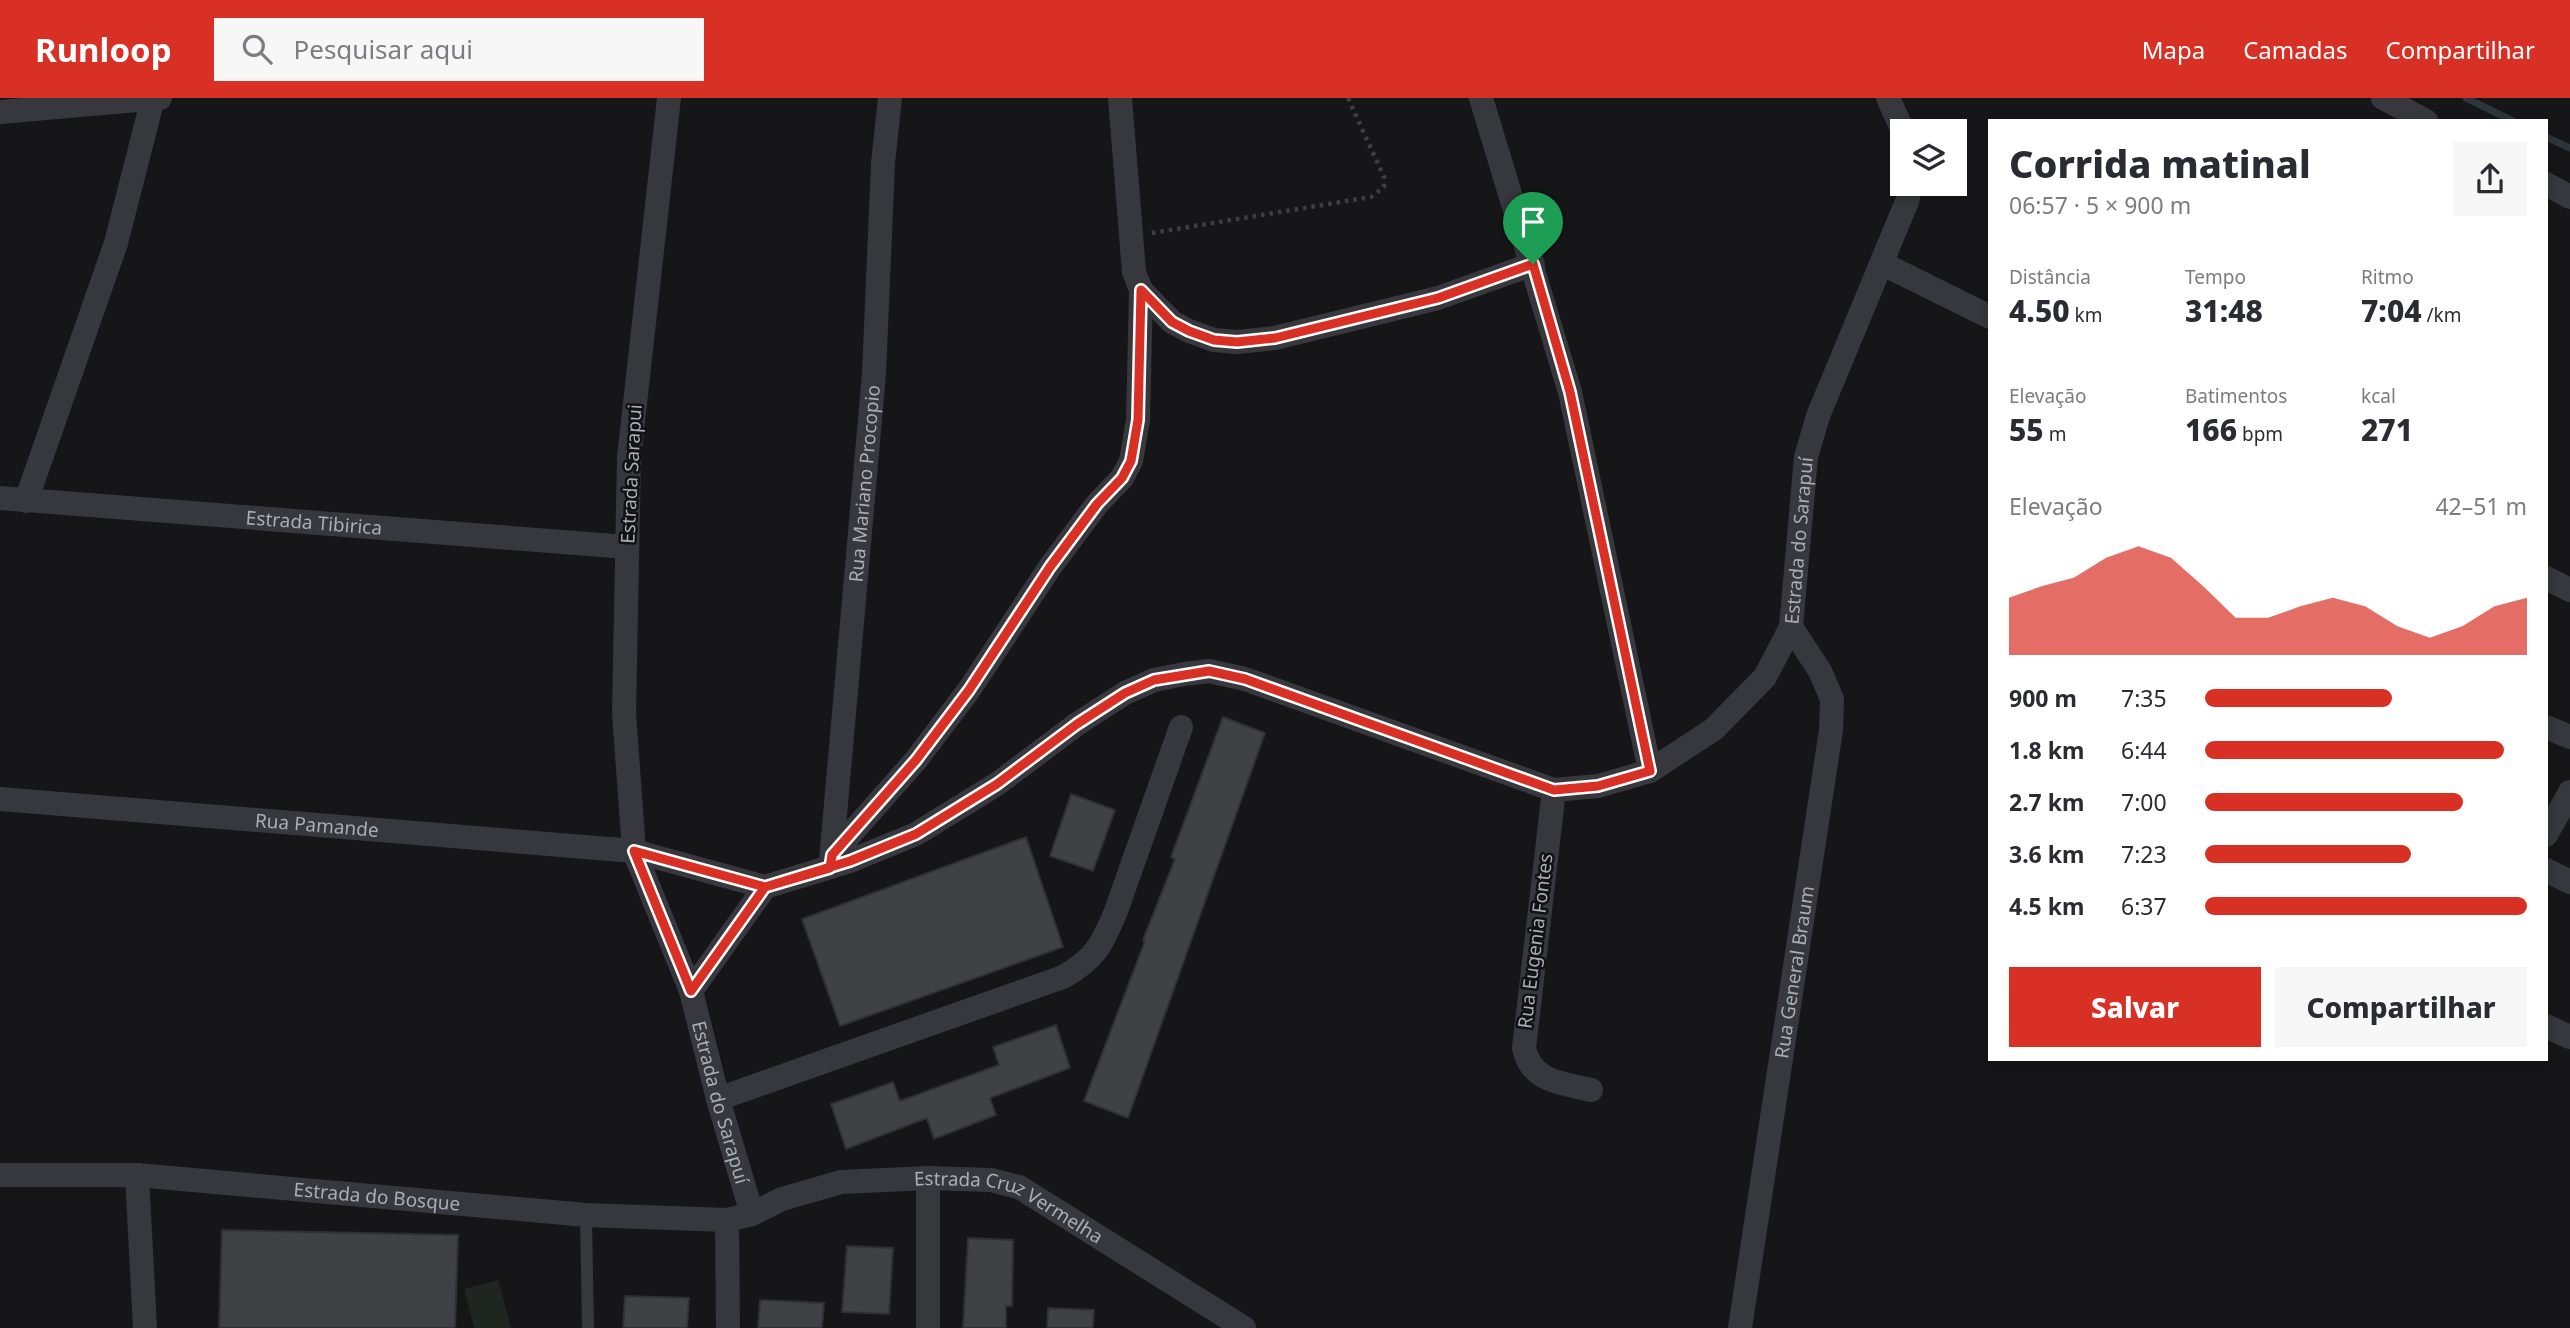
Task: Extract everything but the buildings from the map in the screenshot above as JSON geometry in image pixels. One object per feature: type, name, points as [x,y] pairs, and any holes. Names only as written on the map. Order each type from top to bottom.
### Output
[{"type":"street","points":[[26,501],[116,243],[153,98]]},
{"type":"street","points":[[0,112],[160,98]]},
{"type":"street","name":"Estrada Sarapui","points":[[634,851],[624,713],[628,457],[669,98]]},
{"type":"street","name":"Rua Mariano Procopio","points":[[831,861],[874,374],[883,163],[890,98]]},
{"type":"street","points":[[831,861],[932,740],[969,690],[1050,567],[1097,504],[1122,478],[1131,461],[1138,420],[1141,290],[1135,272],[1131,236],[1120,98]]},
{"type":"street","points":[[1481,98],[1570,392],[1650,771]]},
{"type":"street","points":[[2383,98],[2422,119]]},
{"type":"street","points":[[1892,100],[1899,119]]},
{"type":"street","points":[[2548,185],[2570,197]]},
{"type":"street","name":"Estrada do Sarapuí","points":[[765,887],[831,861],[916,834],[957,810],[1125,693],[1154,680],[1197,672],[1209,671],[1245,679],[1554,790],[1598,786],[1650,771],[1714,729],[1748,695],[1765,677],[1791,626],[1806,457],[1818,416],[1883,264],[1908,196]]},
{"type":"street","points":[[1141,290],[1172,322],[1214,340],[1237,342],[1275,338],[1438,298],[1533,264]]},
{"type":"street","points":[[1883,264],[1988,316]]},
{"type":"street","name":"Estrada Tibirica","points":[[0,498],[626,547]]},
{"type":"street","points":[[2548,579],[2570,590]]},
{"type":"street","name":"Rua General Braum","points":[[1740,1328],[1831,730],[1832,699],[1820,671],[1791,626]]},
{"type":"street","points":[[718,1099],[1062,977],[1082,966],[1104,940],[1181,727]]},
{"type":"street","points":[[2548,728],[2570,737]]},
{"type":"street","name":"Rua Eugenia Fontes","points":[[1554,790],[1524,1048],[1531,1069],[1542,1078],[1591,1090]]},
{"type":"street","points":[[2548,831],[2570,792]]},
{"type":"street","name":"Rua Pamande","points":[[0,799],[634,851]]},
{"type":"street","points":[[634,851],[765,887],[691,991]]},
{"type":"street","name":"Estrada do Sarapuí","points":[[634,851],[691,991],[718,1099],[752,1214]]},
{"type":"street","points":[[2548,871],[2570,883]]},
{"type":"street","points":[[2548,1027],[2570,1037]]},
{"type":"street","name":"Estrada do Bosque","points":[[0,1175],[137,1175],[586,1215],[727,1220],[752,1214]]},
{"type":"street","points":[[137,1175],[145,1328]]},
{"type":"street","points":[[928,1178],[928,1328]]},
{"type":"street","name":"Estrada Cruz Vermelha","points":[[752,1214],[782,1199],[841,1182],[928,1178],[991,1180],[1019,1187],[1244,1328]]},
{"type":"street","points":[[727,1220],[727,1328]]},
{"type":"lane","points":[[586,1215],[587,1328]]},
{"type":"path","points":[[1131,236],[1371,197],[1378,193],[1384,187],[1384,177],[1348,98]]},
{"type":"shaded area","points":[[498,1280],[511,1328],[474,1328],[464,1289]]},
{"type":"waterway","points":[[2466,98],[2509,119]]},
{"type":"waterway","points":[[2548,138],[2570,148]]},
{"type":"route","points":[[1533,264],[1438,298],[1275,338],[1237,342],[1214,340],[1172,322],[1141,290],[1138,420],[1131,461],[1122,478],[1097,504],[1050,567],[969,690],[916,760],[832,855],[830,868],[765,887],[634,851],[691,991],[765,887],[830,868],[870,854],[916,834],[997,784],[1077,724],[1125,693],[1154,680],[1209,671],[1245,679],[1336,709],[1521,781],[1554,790],[1598,786],[1650,771],[1570,392],[1533,264]]}]
